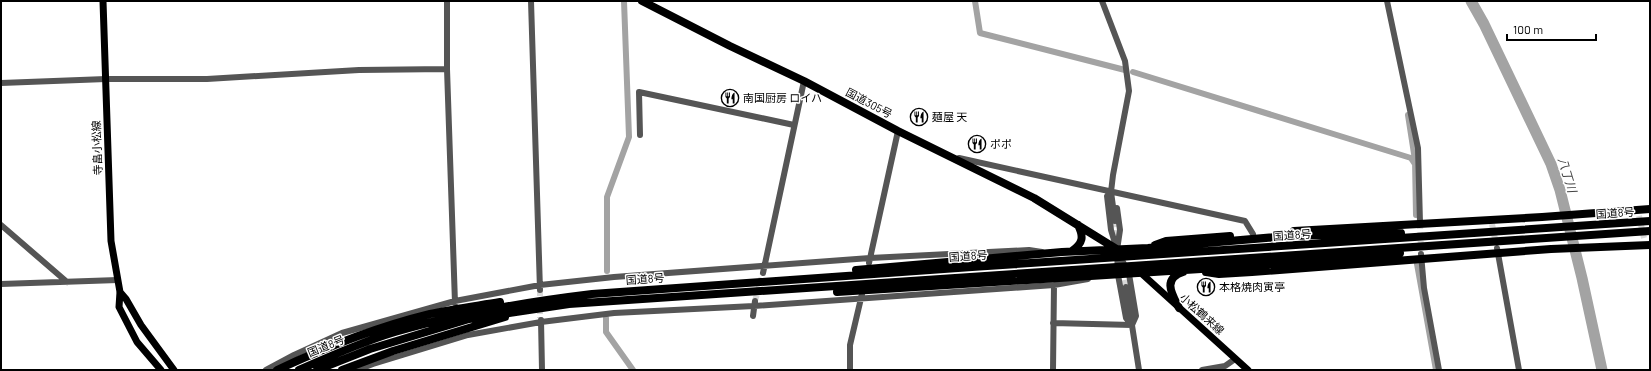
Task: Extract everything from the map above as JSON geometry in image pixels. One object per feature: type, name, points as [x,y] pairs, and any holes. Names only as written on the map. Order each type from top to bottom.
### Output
[{"type":"highway","name":"国道305号","points":[[642,1],[730,46],[804,81],[898,131],[1034,198],[1117,250],[1141,273]]},
{"type":"highway","points":[[1638,216],[1650,208]]},
{"type":"highway","points":[[1148,248],[1166,241],[1420,223],[1492,222],[1589,214],[1638,216],[1650,221]]},
{"type":"highway","name":"国道8号","points":[[299,370],[336,353],[395,332],[466,314],[534,301],[592,294],[1600,225],[1638,216]]},
{"type":"highway","points":[[1072,251],[1079,246],[1082,241],[1082,234],[1077,224]]},
{"type":"highway","points":[[802,279],[882,267],[1072,251],[1148,248],[1288,236],[1434,232],[1456,234]]},
{"type":"highway","name":"国道8号","points":[[317,370],[370,349],[450,324],[494,315],[598,301],[814,288],[1203,260],[1602,234],[1638,232],[1648,239]]},
{"type":"highway","points":[[1179,308],[1170,285],[1171,280],[1177,274],[1193,270],[1210,274],[1219,274],[1497,251],[1598,247],[1648,239]]},
{"type":"highway","points":[[814,288],[823,292],[1310,262],[1426,250],[1456,244]]},
{"type":"highway","points":[[278,370],[339,342],[430,314],[522,298],[534,301]]},
{"type":"highway","points":[[342,370],[428,340],[542,308]]},
{"type":"main road","name":"寺畠小松線","points":[[103,1],[111,241],[120,292],[119,307],[137,342],[161,370]]},
{"type":"main road","name":"小松鶴来線","points":[[1141,273],[1248,370]]},
{"type":"main road","name":"寺畠小松線","points":[[120,292],[126,298],[141,326],[174,370]]},
{"type":"street","points":[[447,1],[447,69],[455,304]]},
{"type":"street","points":[[531,1],[540,288]]},
{"type":"street","points":[[1102,1],[1126,61],[1129,91],[1111,192],[1115,221]]},
{"type":"street","points":[[1387,1],[1418,148],[1420,223]]},
{"type":"street","points":[[1,83],[106,79],[206,79],[359,70],[447,69]]},
{"type":"street","points":[[763,270],[804,81]]},
{"type":"street","points":[[640,135],[639,92],[794,125]]},
{"type":"street","points":[[870,261],[898,131]]},
{"type":"street","points":[[954,158],[1245,221],[1253,234]]},
{"type":"street","points":[[1111,192],[1116,196],[1120,230],[1117,250],[1118,275],[1126,318],[1132,325]]},
{"type":"street","points":[[1,225],[67,282]]},
{"type":"street","points":[[266,370],[294,355],[342,333],[455,304],[540,288],[614,277],[763,270],[1029,250],[1047,253]]},
{"type":"street","points":[[1117,250],[1129,274],[1136,316],[1132,325]]},
{"type":"street","points":[[1497,251],[1519,370]]},
{"type":"street","points":[[1421,257],[1424,288],[1439,370]]},
{"type":"street","points":[[357,370],[457,337],[541,320],[754,303],[1054,285],[1097,276]]},
{"type":"street","points":[[1,284],[118,280]]},
{"type":"street","points":[[1053,370],[1054,285]]},
{"type":"street","points":[[1126,287],[1139,370]]},
{"type":"street","points":[[850,370],[850,345],[862,296]]},
{"type":"street","points":[[753,316],[754,303]]},
{"type":"street","points":[[541,320],[542,370]]},
{"type":"street","points":[[1053,323],[1132,325]]},
{"type":"street","points":[[1202,370],[1225,368],[1235,359]]},
{"type":"waterway","points":[[607,271],[607,197],[629,137],[624,1]]},
{"type":"waterway","points":[[975,1],[980,33],[1125,70]]},
{"type":"waterway","name":"八丁川","points":[[1471,1],[1484,24],[1551,164],[1560,190],[1582,278],[1602,370]]},
{"type":"waterway","points":[[1133,72],[1411,158],[1415,164]]},
{"type":"waterway","points":[[1408,115],[1415,160],[1416,215]]},
{"type":"waterway","points":[[1417,264],[1436,370]]},
{"type":"waterway","points":[[606,318],[606,332],[633,370]]},
{"type":"tunnel","points":[[1639,216],[1644,238]]},
{"type":"tunnel","points":[[1115,221],[1118,240]]},
{"type":"tunnel","points":[[1420,223],[1421,250]]},
{"type":"tunnel","points":[[1492,224],[1496,244]]},
{"type":"tunnel","points":[[1123,271],[1126,287]]},
{"type":"tunnel","points":[[755,301],[763,273]]},
{"type":"tunnel","points":[[540,290],[540,318]]},
{"type":"place","name":"南国厨房 ロイハ","points":[[730,98]]},
{"type":"place","name":"麺屋 天","points":[[919,117]]},
{"type":"place","name":"ポポ","points":[[977,144]]},
{"type":"place","name":"本格焼肉寅亭","points":[[1206,287]]}]
